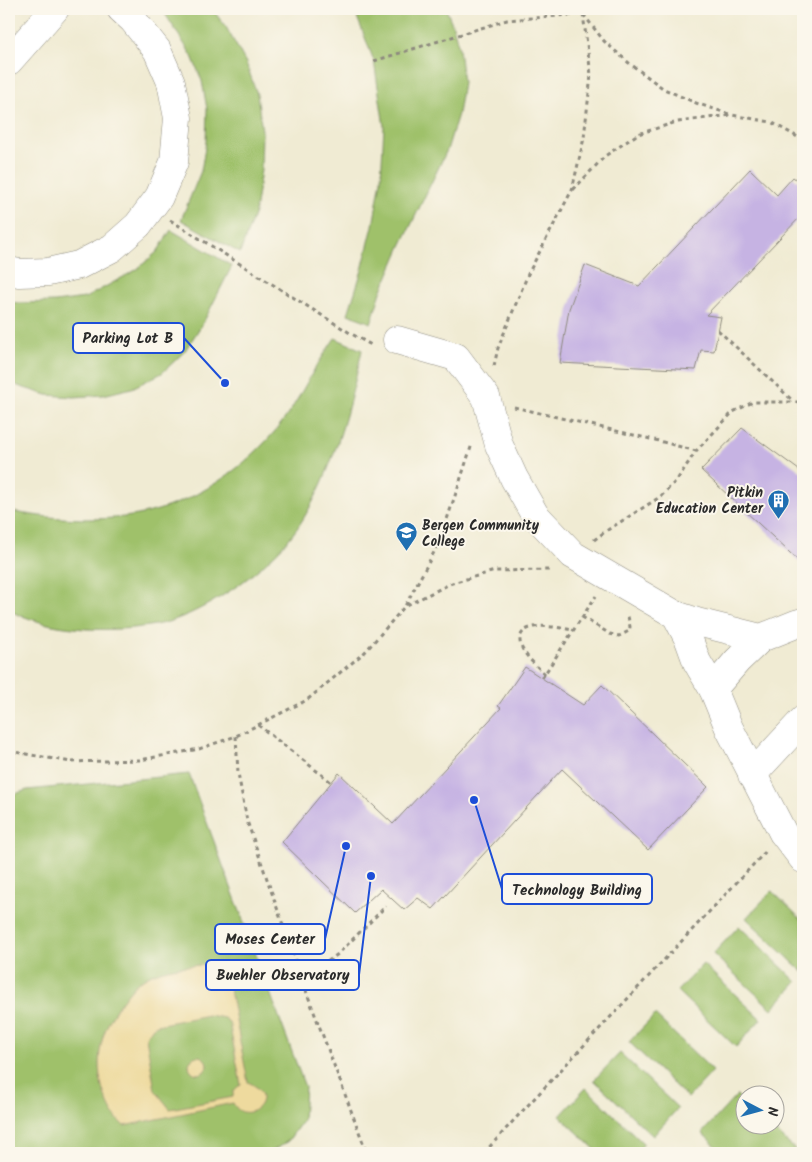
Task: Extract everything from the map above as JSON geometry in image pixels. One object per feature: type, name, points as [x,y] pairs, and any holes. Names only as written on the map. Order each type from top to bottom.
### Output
[{"type":"street","points":[[9,61],[55,9]]},
{"type":"street","points":[[9,271],[19,273],[48,272],[79,265],[112,248],[138,225],[152,207],[159,197],[174,162],[178,118],[171,82],[157,50],[133,20],[121,9]]},
{"type":"street","points":[[386,343],[456,357],[486,397],[499,445],[514,478],[535,515],[573,556],[676,615],[761,638]]},
{"type":"street","points":[[676,615],[729,728],[782,833],[803,859]]},
{"type":"street","points":[[712,690],[737,661],[761,638],[803,622]]},
{"type":"street","points":[[752,775],[803,720]]},
{"type":"path","points":[[581,9],[591,75],[584,138],[572,190],[528,274],[498,348],[486,397],[510,406],[696,451]]},
{"type":"path","points":[[374,61],[507,20],[583,14]]},
{"type":"path","points":[[583,14],[604,41],[629,64],[664,89],[696,103],[732,115],[771,122],[803,140]]},
{"type":"path","points":[[572,190],[605,156],[638,134],[677,122],[732,115]]},
{"type":"path","points":[[152,207],[350,333],[386,343]]},
{"type":"path","points":[[718,330],[794,402]]},
{"type":"path","points":[[405,606],[452,583],[495,571],[548,570],[573,556],[606,531],[660,497],[677,480],[696,451],[733,412],[753,402],[803,402]]},
{"type":"path","points":[[9,751],[71,762],[140,760],[199,749],[236,736],[307,700],[365,652],[405,606],[439,542],[472,444]]},
{"type":"path","points":[[542,678],[609,576]]},
{"type":"path","points":[[582,617],[610,634],[619,636],[630,631],[628,612]]},
{"type":"path","points":[[545,674],[526,656],[521,648],[521,636],[525,630],[532,627],[573,630]]},
{"type":"path","points":[[258,725],[331,782]]},
{"type":"path","points":[[236,736],[238,773],[247,821],[302,980],[367,1153]]},
{"type":"path","points":[[484,1153],[782,833]]},
{"type":"path","points":[[302,980],[338,954],[386,906]]},
{"type":"green space","points":[[162,9],[212,9],[226,27],[246,63],[257,94],[262,131],[261,170],[255,212],[240,253],[181,220],[201,171],[206,142],[207,109],[202,81],[192,56]]},
{"type":"green space","points":[[354,9],[446,9],[459,48],[463,83],[458,114],[447,150],[401,246],[381,292],[371,323],[348,314],[373,226],[381,180],[384,126],[374,61]]},
{"type":"green space","points":[[171,230],[232,266],[203,323],[184,352],[162,373],[132,388],[103,395],[74,397],[47,395],[18,386],[9,379],[9,302],[55,302],[85,298],[136,270],[157,252]]},
{"type":"green space","points":[[335,338],[362,350],[338,442],[321,486],[298,527],[287,541],[248,578],[200,609],[168,622],[155,625],[125,629],[62,627],[9,611],[9,511],[73,519],[122,517],[159,510],[198,493],[234,470],[266,441],[290,411]]},
{"type":"green space","points":[[189,774],[305,1087],[303,1120],[288,1141],[269,1153],[9,1153],[9,796],[27,790]]},
{"type":"green space","points":[[772,891],[803,921],[803,972],[746,918]]},
{"type":"green space","points":[[739,926],[797,982],[772,1009],[713,954]]},
{"type":"green space","points":[[703,964],[761,1019],[736,1047],[677,991]]},
{"type":"green space","points":[[655,1015],[713,1071],[688,1098],[629,1042]]},
{"type":"green space","points":[[620,1053],[678,1108],[653,1136],[594,1080]]},
{"type":"green space","points":[[586,1088],[644,1144],[635,1153],[599,1153],[560,1116]]},
{"type":"green space","points":[[734,1098],[734,1134],[778,1134],[799,1153],[723,1153],[702,1133]]},
{"type":"sand","points":[[202,965],[226,970],[248,1082],[258,1088],[262,1095],[261,1102],[258,1108],[252,1111],[238,1110],[233,1103],[124,1126],[116,1118],[102,1088],[99,1062],[100,1049],[108,1024],[114,1012],[140,981],[162,970]],"holes":[[[208,1015],[224,1018],[229,1022],[241,1085],[237,1087],[233,1097],[170,1109],[155,1090],[146,1037],[153,1027],[157,1025]]]},
{"type":"sand","points":[[194,1056],[202,1056],[207,1061],[205,1072],[194,1074],[189,1069],[189,1061]]},
{"type":"building","points":[[750,169],[777,195],[793,177],[803,185],[803,214],[706,315],[721,317],[714,351],[701,350],[696,370],[560,363],[569,309],[585,265],[639,286]]},
{"type":"building","name":"Pitkin Education Center","points":[[742,428],[803,473],[803,565],[701,470]]},
{"type":"building","points":[[525,667],[583,705],[602,685],[708,787],[648,850],[562,769],[433,909],[418,898],[404,910],[381,889],[355,913],[282,842],[339,773],[393,824],[501,708],[498,706]]},
{"type":"place","name":"Parking Lot B","points":[[225,383]]},
{"type":"place","name":"Pitkin Education Center","points":[[779,519]]},
{"type":"place","name":"Bergen Community College","points":[[406,552]]},
{"type":"place","name":"Technology Building","points":[[474,800]]},
{"type":"place","name":"Moses Center","points":[[346,846]]},
{"type":"place","name":"Buehler Observatory","points":[[371,876]]}]
